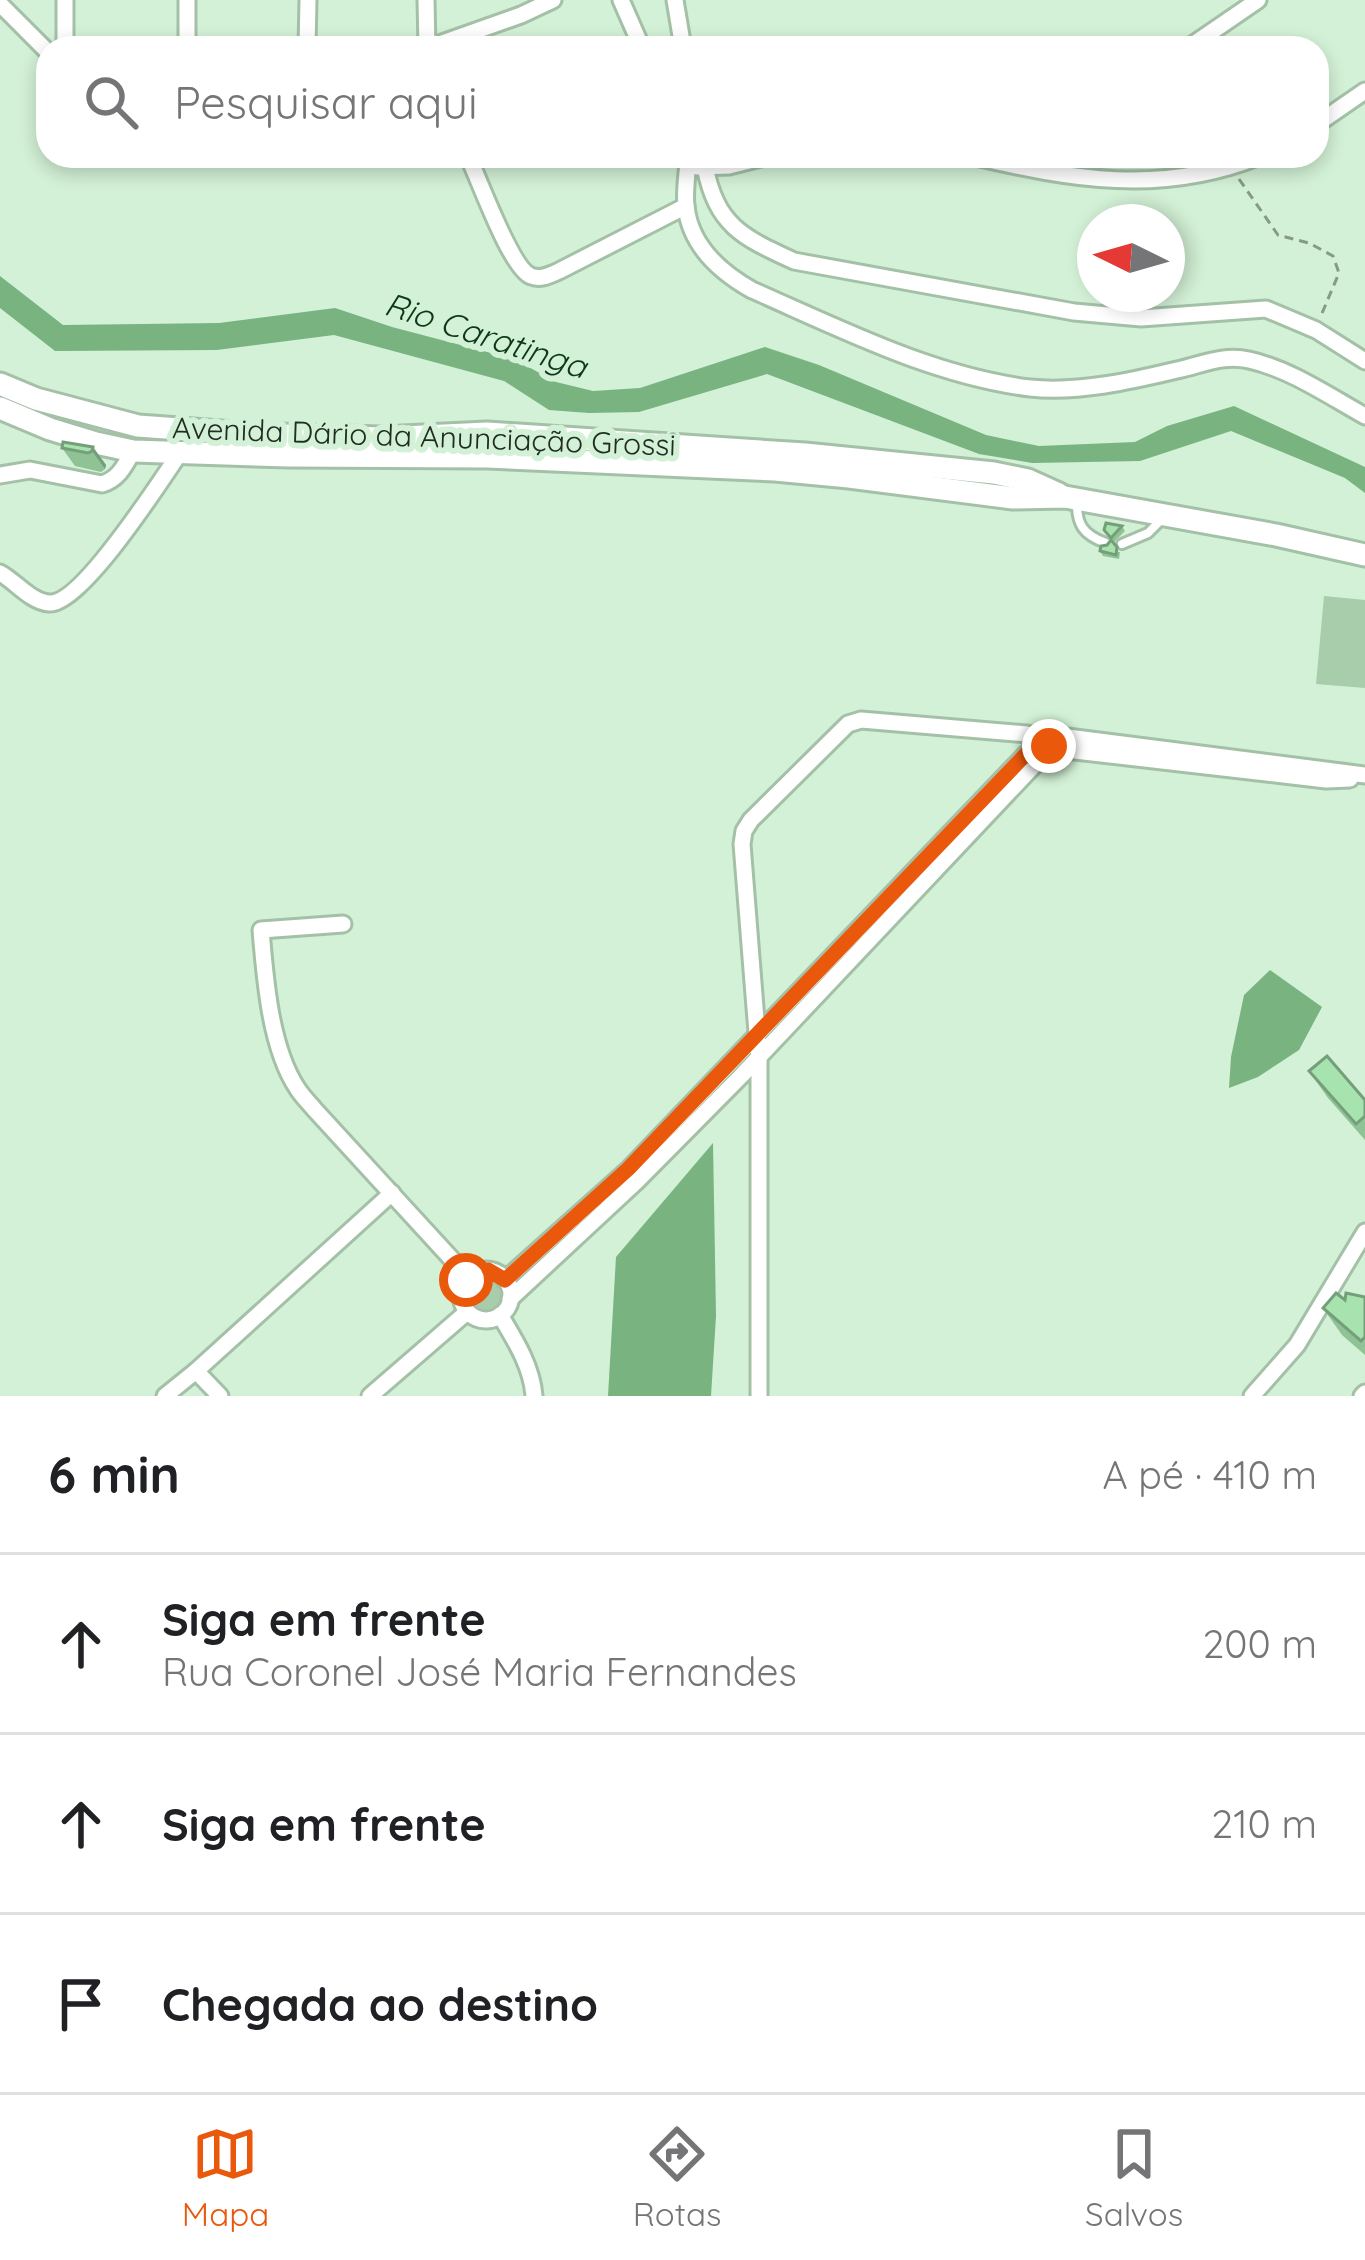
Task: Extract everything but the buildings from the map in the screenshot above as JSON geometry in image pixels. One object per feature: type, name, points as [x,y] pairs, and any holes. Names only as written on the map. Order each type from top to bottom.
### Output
[{"type":"main road","name":"Avenida Dário da Anunciação Grossi","points":[[0,384],[36,399],[138,426],[381,438],[487,433],[908,463],[994,472],[1071,498]]},
{"type":"main road","name":"Avenida Dário da Anunciação Grossi","points":[[0,408],[50,429],[133,451],[488,457],[775,470],[1013,498],[1071,498],[1365,555]]},
{"type":"main road","points":[[487,433],[488,457]]},
{"type":"street","points":[[65,0],[65,36]]},
{"type":"street","points":[[187,0],[188,36]]},
{"type":"street","points":[[307,36],[308,0]]},
{"type":"street","points":[[427,0],[428,36]]},
{"type":"street","points":[[461,36],[553,0]]},
{"type":"street","points":[[621,0],[637,36]]},
{"type":"street","points":[[674,0],[681,36]]},
{"type":"street","points":[[1206,36],[1258,0]]},
{"type":"street","points":[[0,4],[36,40]]},
{"type":"street","points":[[1329,116],[1365,91]]},
{"type":"street","points":[[479,168],[512,255],[524,274],[536,278],[686,206]]},
{"type":"street","points":[[693,168],[686,206],[693,232],[727,276],[914,359],[1031,388],[1123,382],[1220,358],[1248,360],[1280,371],[1365,416]]},
{"type":"street","points":[[697,168],[731,225],[754,243],[794,261],[1074,312],[1141,318],[1265,309],[1316,330],[1365,361]]},
{"type":"street","points":[[1027,168],[1132,182],[1225,168]]},
{"type":"street","points":[[0,475],[29,470],[102,484],[120,472],[133,451]]},
{"type":"street","points":[[0,573],[37,600],[58,602],[72,593],[114,547],[179,454]]},
{"type":"street","points":[[759,1396],[759,1058],[742,844],[751,820],[848,724],[861,720],[1038,745],[1365,777]]},
{"type":"street","points":[[505,1280],[628,1169],[1038,745]]},
{"type":"street","points":[[510,1299],[505,1280],[488,1270],[469,1278],[462,1288],[467,1312],[482,1320],[500,1315],[510,1299],[759,1058],[1038,745]]},
{"type":"street","points":[[344,924],[261,930],[266,979],[286,1066],[296,1087],[469,1278]]},
{"type":"street","points":[[735,1058],[736,1073],[742,1075]]},
{"type":"street","points":[[165,1396],[392,1192]]},
{"type":"street","points":[[1252,1396],[1297,1345],[1365,1232]]},
{"type":"street","points":[[370,1396],[467,1312]]},
{"type":"street","points":[[500,1315],[517,1343],[534,1396]]},
{"type":"street","points":[[196,1371],[220,1396]]},
{"type":"lane","points":[[1071,498],[1084,532],[1106,543]]},
{"type":"lane","points":[[1122,544],[1148,533],[1166,515]]},
{"type":"path","points":[[1233,168],[1278,235],[1310,243],[1333,256],[1339,273],[1316,330]]},
{"type":"shaded area","points":[[0,276],[63,325],[219,323],[335,308],[514,359],[556,382],[593,391],[640,388],[765,347],[986,435],[1039,446],[1135,442],[1167,426],[1234,406],[1365,467],[1365,493],[1345,478],[1231,431],[1140,461],[1032,463],[979,454],[767,374],[639,412],[589,413],[549,410],[504,381],[334,335],[217,350],[55,351],[0,308]]},
{"type":"shaded area","points":[[1324,596],[1365,600],[1365,688],[1316,684]]},
{"type":"shaded area","points":[[1270,970],[1322,1007],[1299,1050],[1258,1077],[1229,1088],[1244,995]]},
{"type":"shaded area","points":[[713,1143],[716,1316],[711,1396],[608,1396],[616,1257]]},
{"type":"shaded area","points":[[487,1279],[500,1284],[505,1297],[500,1310],[487,1315],[474,1310],[469,1297],[474,1284]]},
{"type":"route","points":[[466,1280],[488,1270],[505,1280],[538,1254],[628,1169],[1026,754],[1042,757],[1049,746]]},
{"type":"water label","name":"Rio Caratinga","points":[[486,335]]}]
